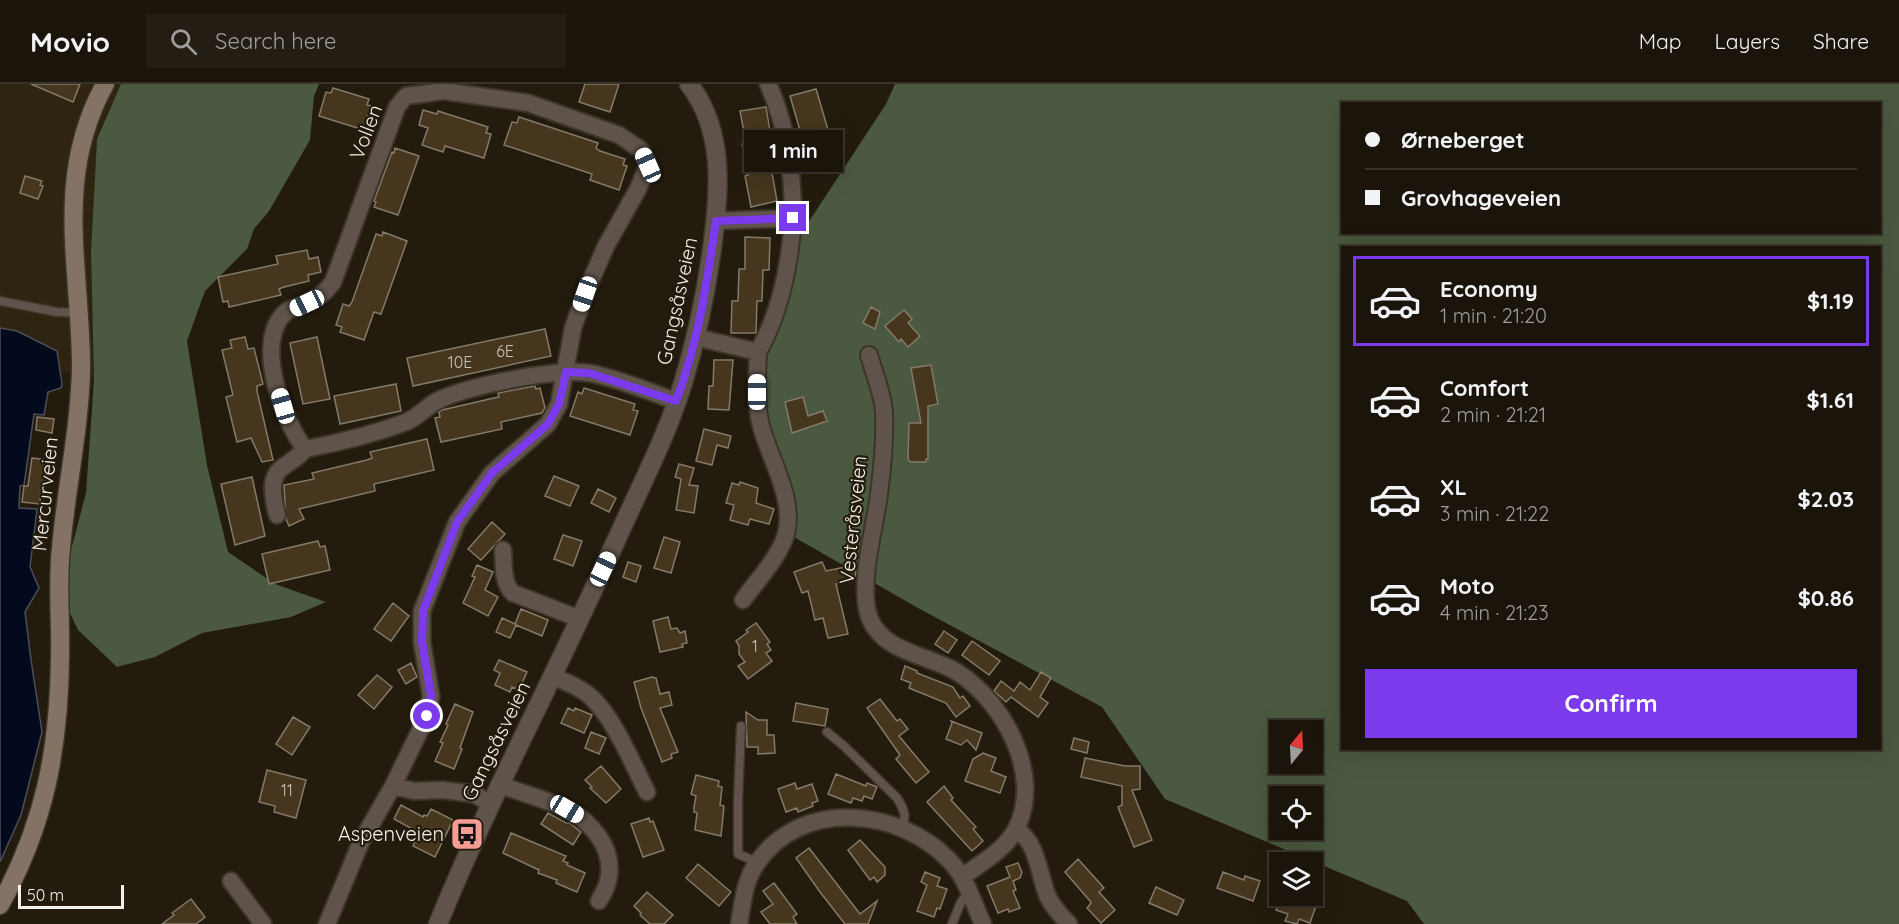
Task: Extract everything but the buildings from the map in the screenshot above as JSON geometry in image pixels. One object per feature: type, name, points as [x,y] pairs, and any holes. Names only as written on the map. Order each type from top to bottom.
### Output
[{"type":"main road","name":"Mercurveien","points":[[0,905],[18,871],[42,808],[54,751],[60,694],[60,550],[80,378],[72,220],[73,194],[82,142],[89,119],[105,84]]},
{"type":"street","name":"Gangsåsveien","points":[[438,924],[491,804],[658,450],[696,337],[716,221],[718,175],[715,141],[704,107],[689,84]]},
{"type":"street","points":[[742,600],[781,545],[786,534],[787,520],[782,489],[761,425],[757,392],[758,352],[766,338],[782,286],[792,236],[793,218],[792,176],[788,154],[768,84]]},
{"type":"street","name":"Vollen","points":[[304,449],[288,422],[278,390],[270,351],[275,328],[287,312],[324,295],[333,282],[385,137],[397,107],[406,96],[444,91],[528,103],[619,135],[641,150],[648,165],[638,189],[606,246],[585,294],[573,328],[566,372]]},
{"type":"street","points":[[716,221],[793,218]]},
{"type":"street","points":[[696,337],[758,352]]},
{"type":"street","name":"Vesteråsveien","points":[[869,355],[884,411],[879,494],[866,583],[866,604],[870,620],[877,632],[889,642],[956,672],[974,685],[999,715],[1010,733],[1023,771],[1023,805],[1016,830]]},
{"type":"street","points":[[277,515],[272,492],[274,477],[280,468],[299,456],[304,449],[324,446],[409,421],[437,401],[488,385],[566,372],[589,373],[676,401]]},
{"type":"street","points":[[327,924],[361,842],[393,786],[427,716],[431,696],[422,642],[423,611],[457,522],[492,473],[548,424],[559,404],[566,372]]},
{"type":"street","points":[[503,550],[506,582],[513,593],[580,619]]},
{"type":"street","name":"Gangsåsveien","points":[[552,676],[586,694],[602,711],[647,792]]},
{"type":"street","points":[[500,785],[567,809],[583,818],[595,831],[605,848],[610,864],[606,888],[599,901]]},
{"type":"street","points":[[393,786],[414,791],[442,790],[474,794],[491,804]]},
{"type":"street","points":[[739,924],[745,888],[757,862],[777,841],[792,831],[828,819],[865,817],[902,828],[950,860],[965,884],[983,924]]},
{"type":"street","points":[[965,884],[1016,830],[1025,835],[1031,843],[1049,899],[1069,924]]},
{"type":"street","points":[[231,881],[263,924]]},
{"type":"lane","points":[[0,301],[57,312],[78,313]]},
{"type":"lane","points":[[741,726],[738,854],[757,862]]},
{"type":"lane","points":[[826,732],[844,746],[897,798],[906,818],[902,828]]},
{"type":"lane","points":[[952,924],[965,884]]},
{"type":"shaded area","points":[[0,84],[121,84],[97,139],[91,251],[94,379],[60,371],[57,351],[17,331],[0,328]]},
{"type":"green space","points":[[121,84],[319,84],[314,96],[310,140],[269,211],[254,229],[247,249],[205,291],[187,341],[207,465],[228,552],[275,584],[326,602],[291,617],[202,633],[155,657],[117,667],[78,630],[69,611],[66,569],[86,493],[94,379],[91,251],[97,139]]},
{"type":"green space","points":[[895,84],[1899,84],[1899,924],[1424,924],[1407,901],[1323,866],[1323,852],[1291,852],[1165,799],[1102,707],[918,608],[794,537],[749,395],[778,333],[769,330],[802,232],[886,104]]},
{"type":"water","points":[[0,328],[17,331],[57,351],[62,384],[61,388],[48,392],[44,415],[34,414],[24,485],[20,486],[19,508],[37,509],[30,567],[39,588],[25,612],[42,732],[21,815],[0,862]]},
{"type":"place","name":"Aspenveien","points":[[467,834]]},
{"type":"route","points":[[427,716],[431,696],[422,642],[423,611],[457,522],[492,473],[548,424],[559,404],[566,372],[589,373],[676,401],[696,337],[716,221],[793,218]]}]
